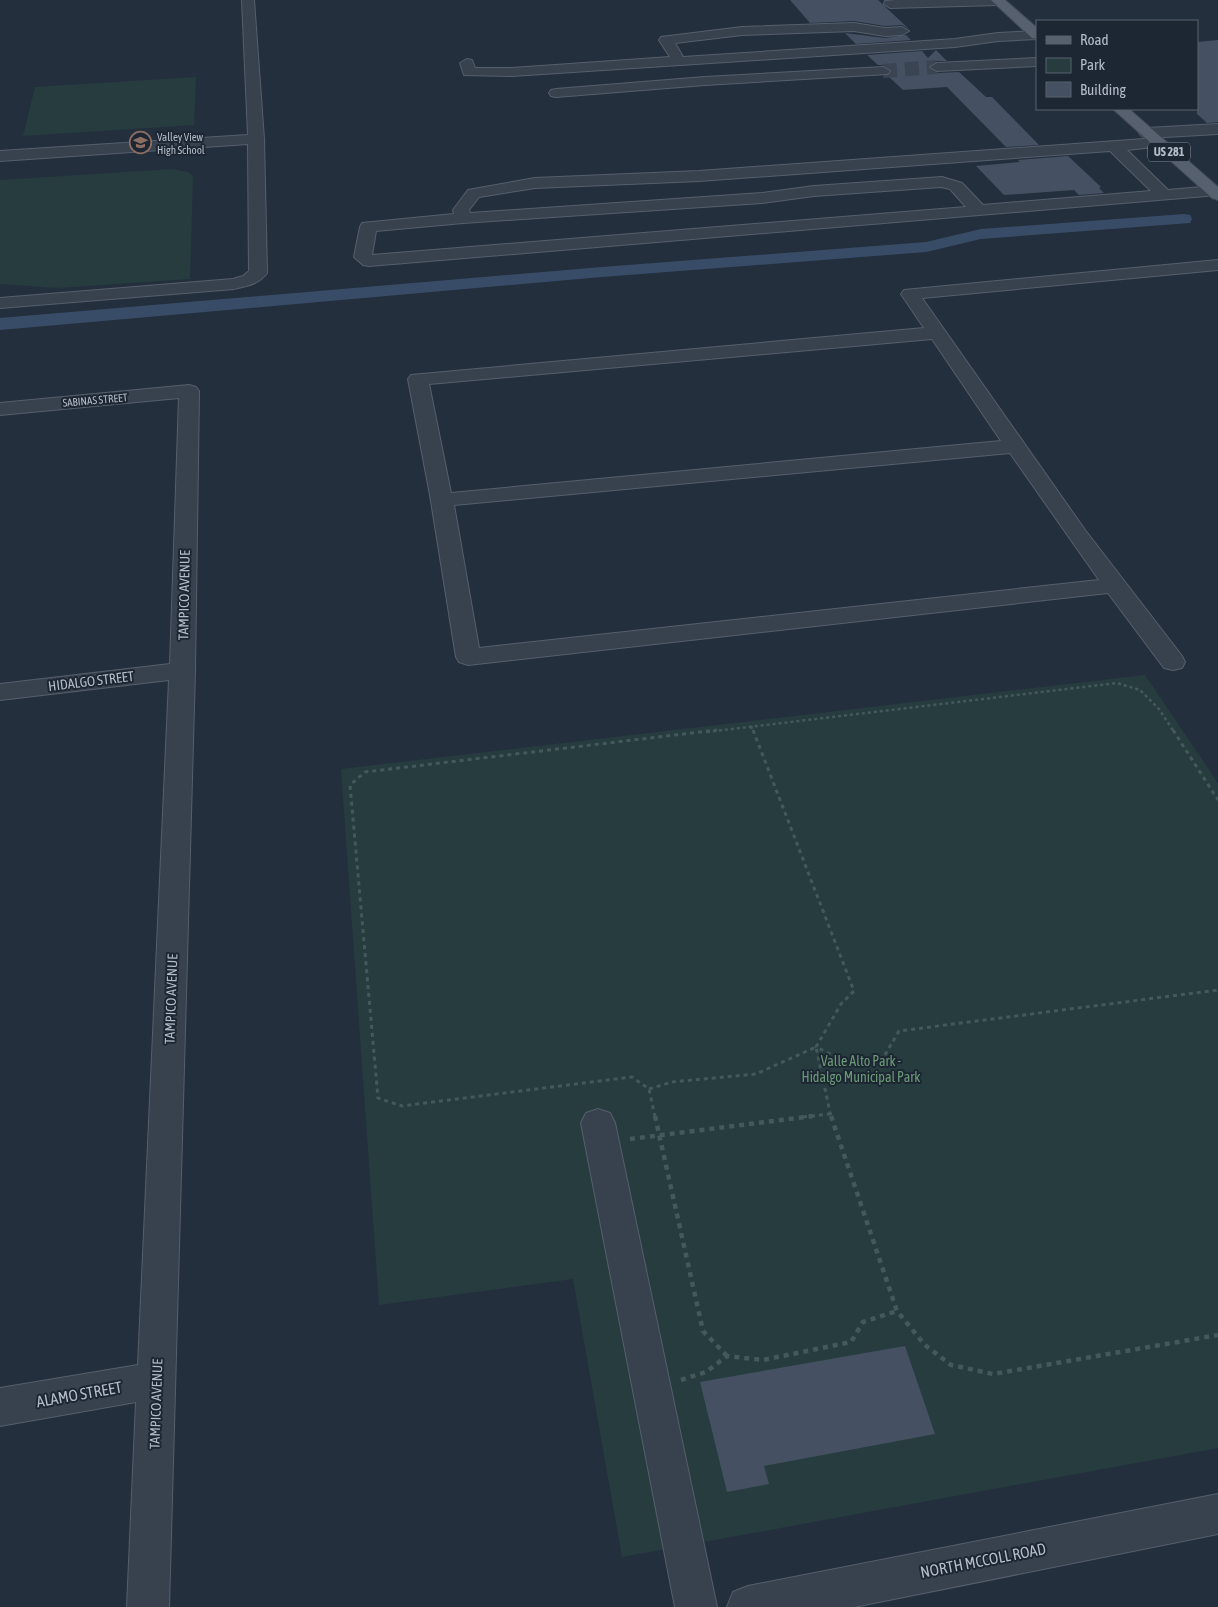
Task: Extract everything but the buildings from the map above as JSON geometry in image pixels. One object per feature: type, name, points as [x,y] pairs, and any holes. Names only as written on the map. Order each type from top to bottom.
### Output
[{"type":"main road","points":[[998,0],[1036,34]]},
{"type":"main road","name":"US 281","points":[[1121,110],[1216,193]]},
{"type":"street","points":[[0,303],[234,284],[249,280],[258,274],[256,140],[248,0]]},
{"type":"street","points":[[890,4],[998,0]]},
{"type":"street","points":[[984,26],[1023,23]]},
{"type":"street","points":[[680,61],[666,40],[742,32],[854,27],[885,32],[920,30]]},
{"type":"street","points":[[467,63],[469,72],[480,74],[955,44],[998,37],[1036,35]]},
{"type":"street","points":[[937,67],[1036,62]]},
{"type":"street","points":[[1009,77],[1036,69]]},
{"type":"street","points":[[556,93],[705,81],[883,71]]},
{"type":"street","points":[[463,218],[461,210],[474,193],[535,183],[699,176],[1114,146],[1153,138],[1218,129]]},
{"type":"street","points":[[0,156],[256,140]]},
{"type":"street","points":[[1114,146],[1164,195]]},
{"type":"street","points":[[977,209],[956,186],[942,182],[848,188],[762,198],[463,218],[368,227],[363,257],[370,261],[868,221],[977,209],[1216,193]]},
{"type":"street","points":[[848,188],[868,221]]},
{"type":"street","points":[[807,192],[827,224]]},
{"type":"street","points":[[1173,662],[1077,535],[910,294],[1218,265]]},
{"type":"street","points":[[937,333],[418,379],[442,500],[468,657],[1114,585]]},
{"type":"street","name":"SABINAS STREET","points":[[0,409],[189,392]]},
{"type":"street","name":"TAMPICO AVENUE","points":[[148,1607],[182,671],[189,392]]},
{"type":"street","points":[[442,500],[1015,446]]},
{"type":"street","name":"HIDALGO STREET","points":[[0,692],[182,671]]},
{"type":"street","points":[[600,1133],[696,1607]]},
{"type":"street","name":"ALAMO STREET","points":[[0,1408],[157,1380]]},
{"type":"street","name":"NORTH MCCOLL ROAD","points":[[748,1607],[1218,1514]]},
{"type":"path","points":[[897,1311],[864,1322],[851,1342],[763,1360],[727,1356],[703,1331],[649,1088],[632,1077],[402,1106],[378,1098],[350,786],[365,772],[1117,683],[1140,690],[1159,709],[1218,800]]},
{"type":"path","points":[[649,1088],[672,1082],[756,1074],[779,1066],[816,1048],[841,1004],[854,991],[751,726]]},
{"type":"path","points":[[816,1048],[851,1064],[882,1060],[899,1031],[1218,990]]},
{"type":"path","points":[[816,1048],[830,1114],[897,1311],[925,1346],[951,1365],[993,1374],[1218,1334]]},
{"type":"path","points":[[600,1133],[659,1135],[830,1114]]},
{"type":"path","points":[[652,1389],[706,1372],[727,1356]]},
{"type":"green space","points":[[196,77],[194,125],[23,136],[35,87]]},
{"type":"green space","points":[[173,169],[188,172],[193,176],[190,279],[59,288],[0,284],[0,180]]},
{"type":"green space","name":"Valle Alto Park - Hidalgo Municipal Park","points":[[1145,675],[1218,783],[1218,1448],[622,1557],[573,1279],[379,1305],[341,769]]},
{"type":"waterway","points":[[0,324],[602,272],[926,247],[981,234],[1184,219]]},
{"type":"tunnel","points":[[883,71],[937,67]]},
{"type":"place","name":"Valley View High School","points":[[141,143]]}]
